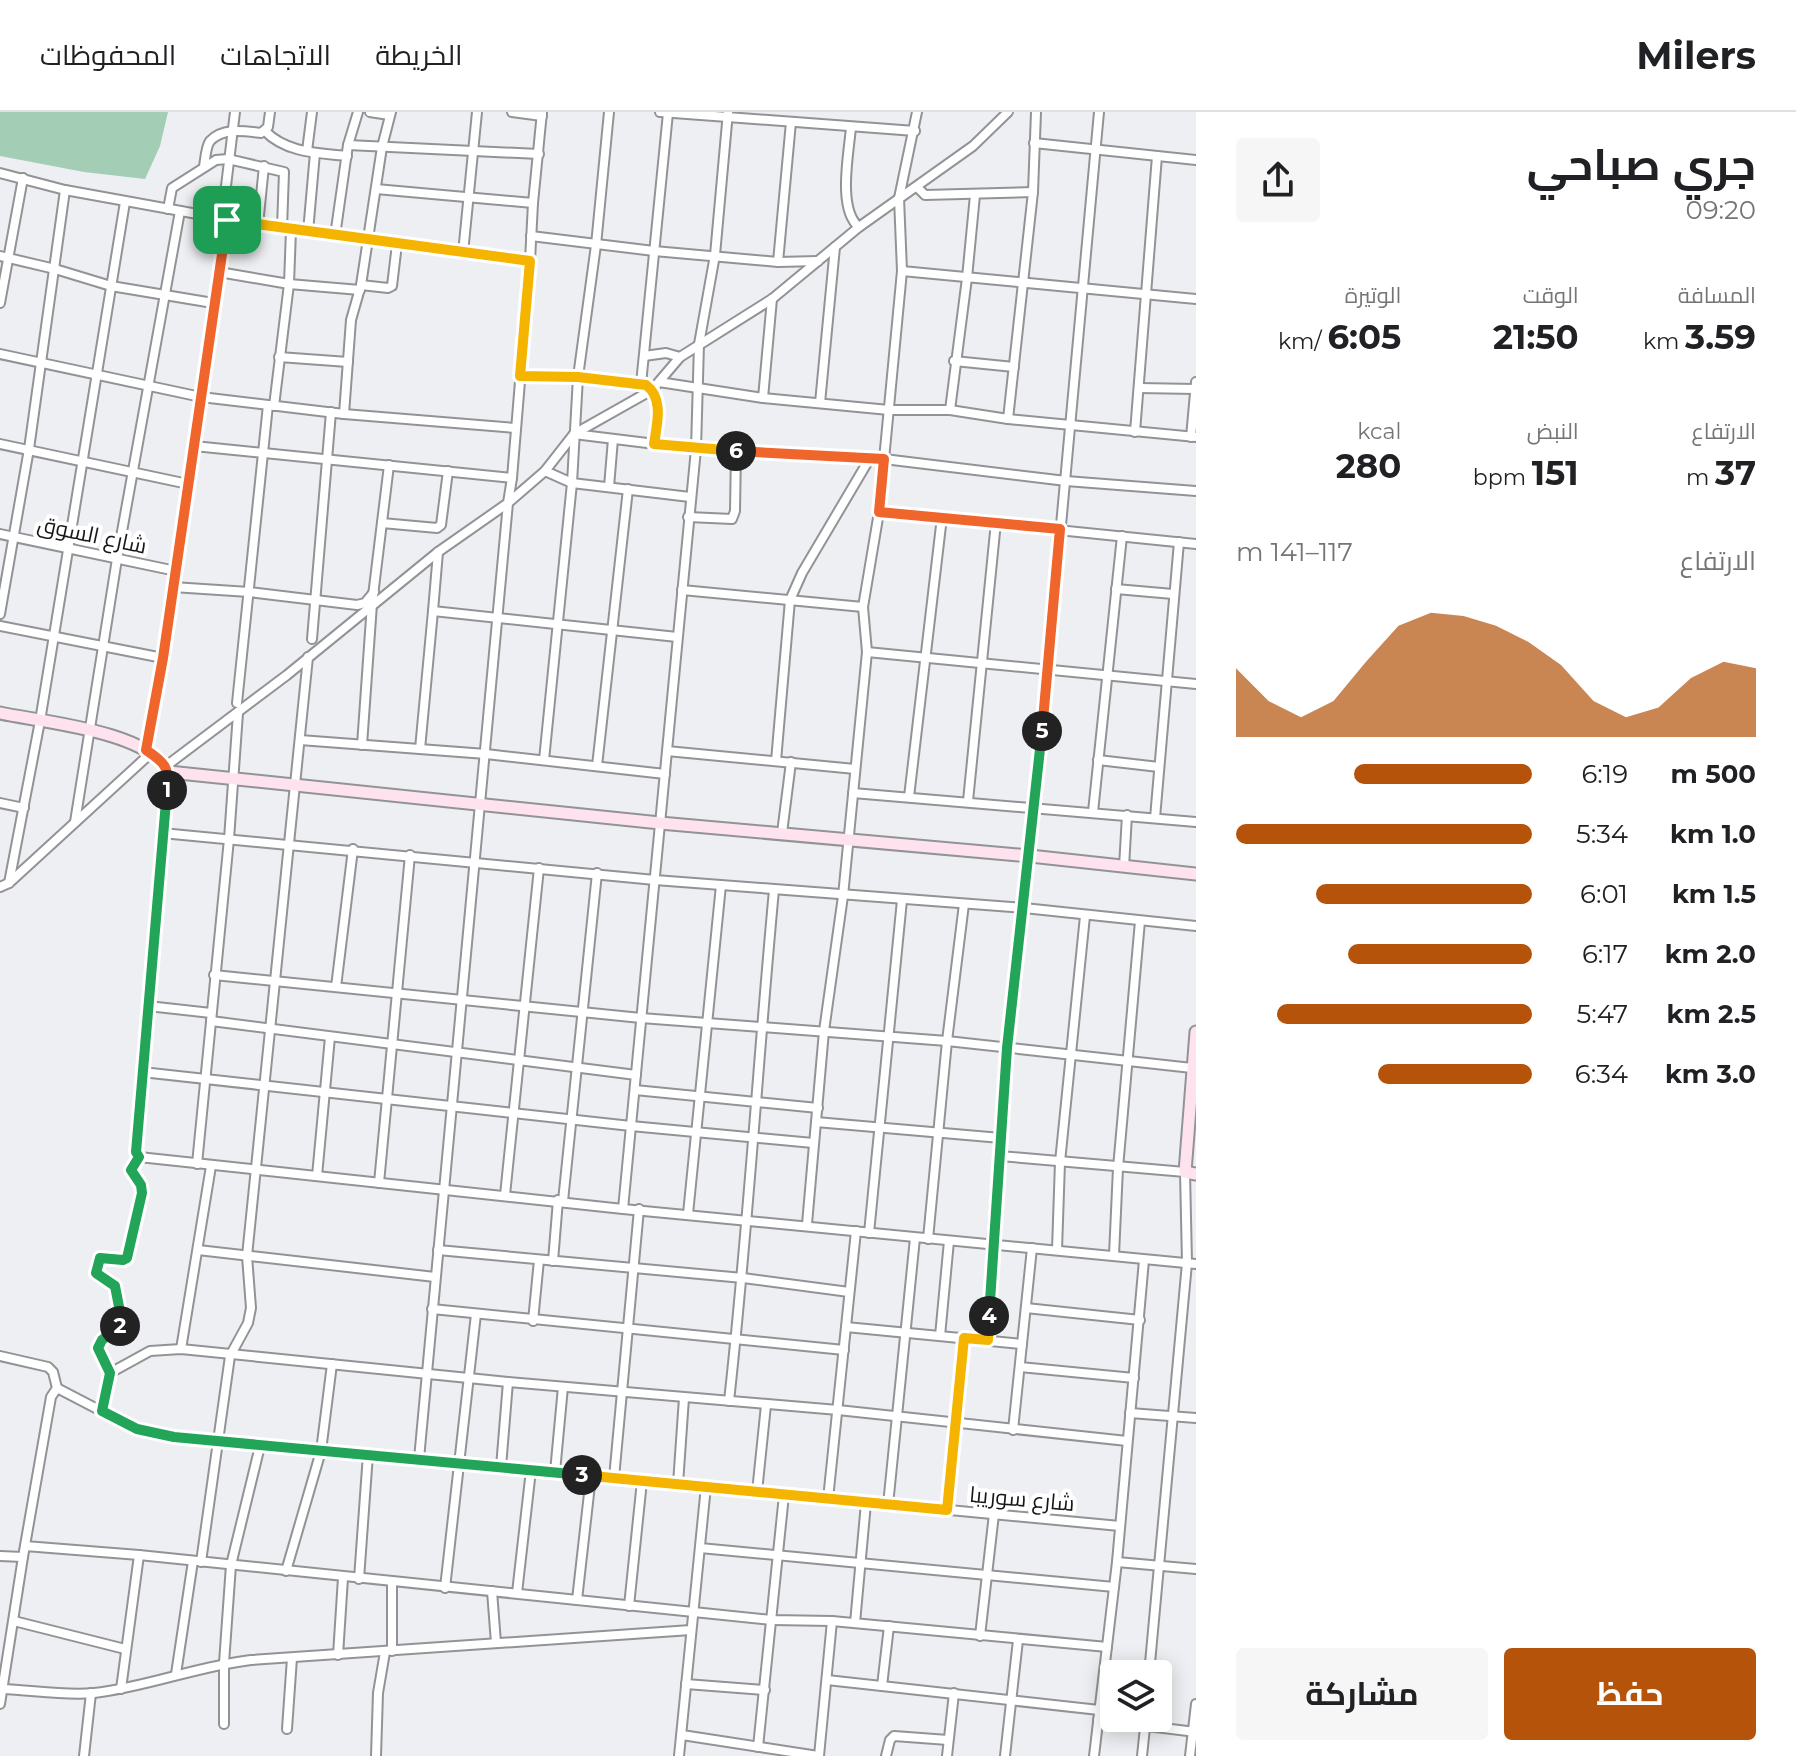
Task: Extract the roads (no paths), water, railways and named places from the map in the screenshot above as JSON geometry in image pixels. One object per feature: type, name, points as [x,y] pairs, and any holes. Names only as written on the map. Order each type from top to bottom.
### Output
[{"type":"street","points":[[5,885],[148,751],[219,272],[235,112]]},
{"type":"street","points":[[265,131],[270,112]]},
{"type":"street","points":[[308,232],[312,112]]},
{"type":"street","points":[[335,236],[348,145],[358,112]]},
{"type":"street","points":[[344,414],[351,320],[361,288],[382,147],[390,114],[370,112]]},
{"type":"street","points":[[463,253],[477,112]]},
{"type":"street","points":[[419,1459],[512,478],[542,114],[512,112]]},
{"type":"street","points":[[544,760],[572,483],[578,377],[596,245],[609,112]]},
{"type":"street","points":[[660,112],[915,131]]},
{"type":"street","points":[[807,1224],[824,1031],[843,896],[867,652],[863,607],[879,512],[902,271],[899,198],[917,112]]},
{"type":"street","points":[[139,1157],[136,1152],[168,769],[438,552],[508,503],[545,471],[574,434],[656,386],[680,357],[772,299],[859,227],[973,146],[1008,112]]},
{"type":"street","points":[[1008,419],[1033,192],[1036,112]]},
{"type":"street","points":[[988,1340],[1007,1048],[1035,808],[1099,112]]},
{"type":"street","points":[[641,384],[668,113]]},
{"type":"street","points":[[623,1209],[696,449],[699,344],[715,255],[727,115]]},
{"type":"street","points":[[778,262],[791,122]]},
{"type":"street","points":[[851,127],[846,191],[852,222],[859,227]]},
{"type":"street","points":[[204,167],[209,143],[232,130],[265,131]]},
{"type":"street","points":[[265,131],[276,141],[311,152],[347,156]]},
{"type":"street","points":[[1034,143],[1196,160]]},
{"type":"street","points":[[348,145],[539,154]]},
{"type":"street","points":[[1135,432],[1157,156]]},
{"type":"street","points":[[168,209],[172,188],[216,160],[228,159],[264,166],[285,175],[289,284],[264,453],[237,703]]},
{"type":"street","points":[[258,225],[264,166]]},
{"type":"street","points":[[0,173],[65,190],[258,225],[530,261]]},
{"type":"street","points":[[0,303],[4,257],[23,178]]},
{"type":"street","points":[[917,187],[925,195],[1033,192]]},
{"type":"street","points":[[376,189],[533,203]]},
{"type":"street","points":[[0,614],[29,449],[65,190]]},
{"type":"street","points":[[950,410],[975,195]]},
{"type":"street","points":[[5,885],[24,808],[40,721],[125,202]]},
{"type":"street","points":[[75,822],[117,559],[180,211]]},
{"type":"street","points":[[531,236],[778,262],[818,261]]},
{"type":"street","points":[[219,272],[289,284],[388,288],[392,286],[397,244]]},
{"type":"street","points":[[820,403],[835,247]]},
{"type":"street","points":[[4,257],[111,286],[213,303]]},
{"type":"street","points":[[902,271],[1196,299]]},
{"type":"street","points":[[763,398],[772,299]]},
{"type":"street","points":[[644,356],[666,353],[680,357]]},
{"type":"street","points":[[0,354],[201,397],[344,414],[515,428]]},
{"type":"street","points":[[279,357],[348,362]]},
{"type":"street","points":[[954,361],[1014,367]]},
{"type":"street","points":[[520,376],[578,377],[889,410],[950,410],[1008,419],[1194,437],[1196,382]]},
{"type":"street","points":[[654,444],[658,417],[656,386]]},
{"type":"street","points":[[1139,388],[1195,389]]},
{"type":"street","points":[[312,639],[331,412]]},
{"type":"street","points":[[574,434],[696,449],[884,459],[1066,481],[1196,491]]},
{"type":"street","points":[[609,487],[613,439]]},
{"type":"street","points":[[0,444],[188,484]]},
{"type":"street","points":[[194,446],[512,478]]},
{"type":"street","points":[[688,517],[732,519],[735,511],[736,451]]},
{"type":"street","points":[[776,761],[790,600],[809,561],[870,458]]},
{"type":"street","points":[[362,745],[372,604],[389,465]]},
{"type":"street","points":[[382,523],[437,528],[441,525],[448,471]]},
{"type":"street","points":[[545,471],[572,483],[690,497]]},
{"type":"street","points":[[597,766],[628,489]]},
{"type":"street","points":[[879,512],[1196,544]]},
{"type":"street","points":[[909,797],[942,517]]},
{"type":"street","points":[[968,801],[996,522]]},
{"type":"street","name":"شارع السوق","points":[[0,534],[176,571]]},
{"type":"street","points":[[1093,812],[1122,536]]},
{"type":"street","points":[[1155,818],[1179,542]]},
{"type":"street","points":[[420,749],[438,552]]},
{"type":"street","points":[[173,587],[361,605],[375,590]]},
{"type":"street","points":[[1116,589],[1173,594]]},
{"type":"street","points":[[682,590],[863,607]]},
{"type":"street","points":[[433,611],[677,637]]},
{"type":"street","points":[[0,626],[163,658]]},
{"type":"street","points":[[867,652],[1196,684]]},
{"type":"street","points":[[176,1674],[230,1356],[248,1323],[251,1308],[247,1256],[308,657]]},
{"type":"street","points":[[0,713],[88,730],[148,751],[168,769],[234,780],[1196,874]]},
{"type":"street","points":[[197,1164],[229,839],[238,713]]},
{"type":"street","points":[[300,740],[486,754],[665,774]]},
{"type":"street","points":[[667,751],[855,769]]},
{"type":"street","points":[[1098,760],[1159,767]]},
{"type":"street","points":[[782,833],[791,762]]},
{"type":"street","points":[[853,793],[1196,822]]},
{"type":"street","points":[[0,803],[24,808]]},
{"type":"street","points":[[1124,867],[1127,815]]},
{"type":"street","points":[[162,833],[655,880],[1024,908],[1196,926]]},
{"type":"street","points":[[336,987],[353,849]]},
{"type":"street","points":[[379,1183],[410,855]]},
{"type":"street","points":[[505,1195],[539,868]]},
{"type":"street","points":[[553,1261],[597,873]]},
{"type":"street","points":[[688,1214],[721,885]]},
{"type":"street","points":[[729,1401],[743,1278],[774,890]]},
{"type":"street","points":[[869,1233],[902,900]]},
{"type":"street","points":[[928,1239],[964,904]]},
{"type":"street","points":[[1057,1250],[1060,1162],[1085,916]]},
{"type":"street","points":[[1114,1255],[1118,1168],[1140,921]]},
{"type":"street","points":[[214,975],[641,1018],[947,1041],[1192,1068]]},
{"type":"street","points":[[148,1006],[271,1029],[636,1075]]},
{"type":"street","points":[[1150,1660],[1192,1263],[1192,1068],[1196,1032]]},
{"type":"street","points":[[317,1176],[330,1037]]},
{"type":"street","points":[[142,1072],[326,1094],[813,1143]]},
{"type":"street","points":[[635,1090],[818,1108]]},
{"type":"street","points":[[816,1122],[1001,1138]]},
{"type":"street","points":[[1000,1156],[1191,1173]]},
{"type":"street","points":[[139,1157],[623,1209],[807,1224],[915,1238],[1192,1263]]},
{"type":"street","points":[[102,1411],[110,1373],[98,1348],[102,1340],[120,1326],[118,1292],[112,1281],[96,1273],[100,1258],[123,1260],[129,1255],[142,1189],[131,1170],[139,1157]]},
{"type":"street","points":[[181,1349],[211,1166]]},
{"type":"street","points":[[614,1478],[639,1209]]},
{"type":"street","points":[[828,1499],[856,1231]]},
{"type":"street","points":[[888,1505],[915,1238]]},
{"type":"street","points":[[940,1336],[949,1241]]},
{"type":"street","points":[[1013,1430],[1032,1248]]},
{"type":"street","points":[[198,1250],[435,1277]]},
{"type":"street","points":[[438,1250],[743,1278],[849,1292]]},
{"type":"street","points":[[533,1321],[539,1260]]},
{"type":"street","points":[[1094,1756],[1117,1562],[1144,1260]]},
{"type":"street","points":[[1026,1308],[1140,1320]]},
{"type":"street","points":[[432,1309],[844,1350]]},
{"type":"street","points":[[445,1588],[476,1314]]},
{"type":"street","points":[[846,1327],[1022,1344]]},
{"type":"street","points":[[947,1510],[964,1338]]},
{"type":"street","points":[[110,1373],[150,1351],[181,1349],[508,1382],[838,1410],[1127,1441]]},
{"type":"street","name":"شارع سوريبا","points":[[0,1356],[48,1367],[53,1372],[57,1388],[146,1432],[260,1446],[1120,1526]]},
{"type":"street","points":[[286,1571],[321,1451],[332,1364]]},
{"type":"street","points":[[1020,1367],[1134,1378]]},
{"type":"street","points":[[501,1467],[508,1382]]},
{"type":"street","points":[[555,1472],[563,1387]]},
{"type":"street","points":[[0,1704],[51,1397],[57,1388]]},
{"type":"street","points":[[678,1484],[684,1398]]},
{"type":"street","points":[[757,1492],[766,1405]]},
{"type":"street","points":[[1130,1413],[1196,1418]]},
{"type":"street","points":[[224,1724],[224,1663],[231,1565],[260,1446]]},
{"type":"street","points":[[359,1579],[368,1454]]},
{"type":"street","points":[[517,1593],[531,1470]]},
{"type":"street","points":[[577,1600],[591,1476]]},
{"type":"street","points":[[629,1606],[642,1481]]},
{"type":"street","points":[[679,1756],[706,1486]]},
{"type":"street","points":[[758,1747],[784,1495]]},
{"type":"street","points":[[855,1623],[866,1503]]},
{"type":"street","points":[[980,1636],[994,1514]]},
{"type":"street","points":[[25,1546],[772,1620],[832,1621],[1107,1647]]},
{"type":"street","points":[[700,1548],[1114,1587]]},
{"type":"street","points":[[121,1689],[139,1555]]},
{"type":"street","points":[[0,1556],[23,1557]]},
{"type":"street","points":[[1117,1562],[1196,1569]]},
{"type":"street","points":[[338,1655],[343,1578]]},
{"type":"street","points":[[376,1756],[378,1693],[388,1652],[392,1583]]},
{"type":"street","points":[[492,1591],[496,1643]]},
{"type":"street","points":[[14,1621],[125,1649]]},
{"type":"street","points":[[682,1735],[785,1754],[818,1756],[832,1621]]},
{"type":"street","points":[[882,1686],[889,1626]]},
{"type":"street","points":[[2,1689],[91,1693],[121,1689],[224,1663],[691,1630]]},
{"type":"street","points":[[1005,1756],[1018,1640]]},
{"type":"street","points":[[287,1729],[292,1658]]},
{"type":"street","points":[[827,1680],[1011,1699],[1099,1715]]},
{"type":"street","points":[[686,1684],[765,1690]]},
{"type":"street","points":[[84,1756],[91,1693]]},
{"type":"street","points":[[947,1756],[954,1693]]},
{"type":"street","points":[[1190,1756],[1196,1704]]},
{"type":"street","points":[[1172,1727],[1195,1732]]},
{"type":"street","points":[[1142,1756],[1145,1732]]},
{"type":"street","points":[[886,1756],[891,1737],[897,1735],[948,1740]]}]
